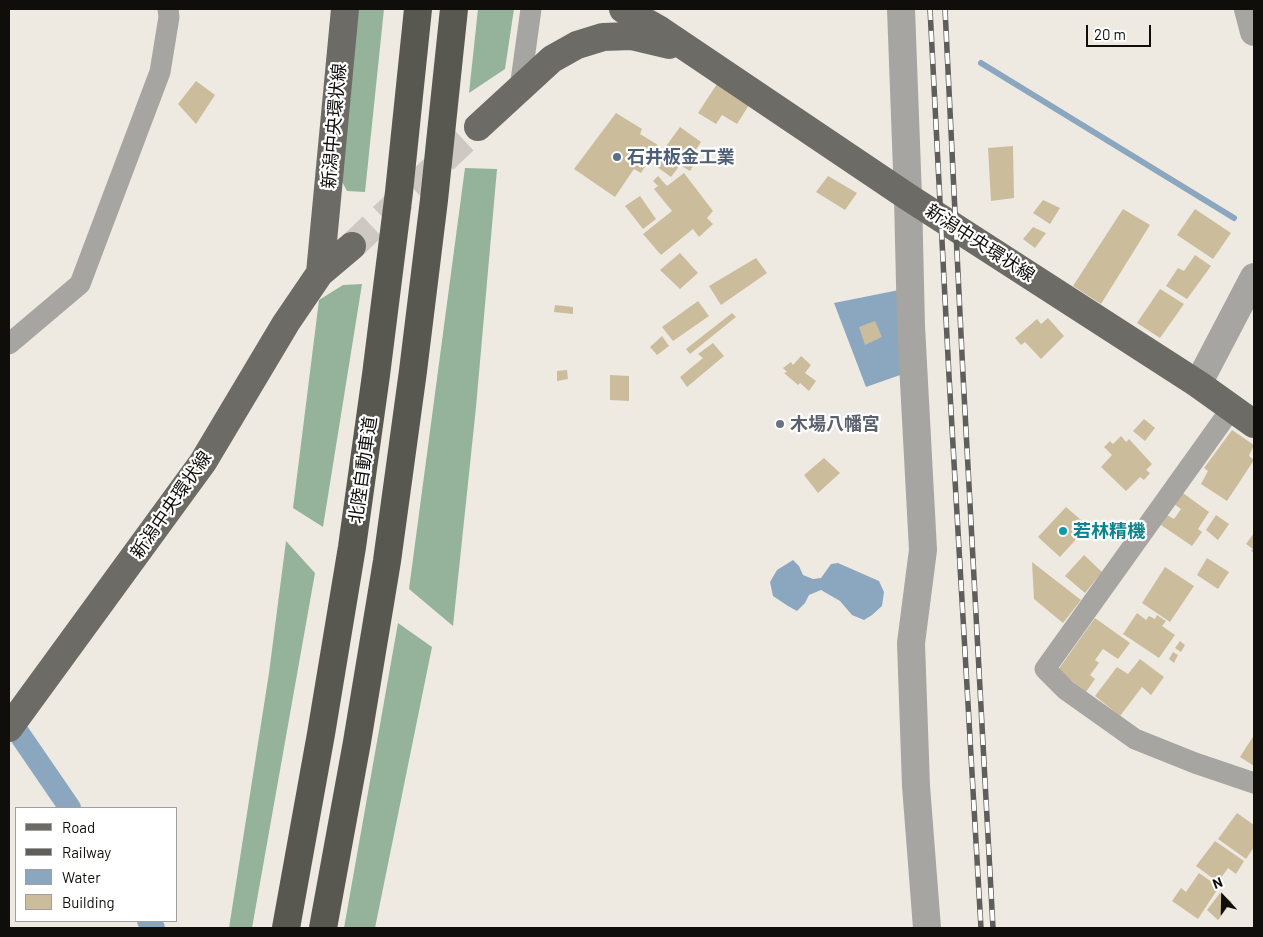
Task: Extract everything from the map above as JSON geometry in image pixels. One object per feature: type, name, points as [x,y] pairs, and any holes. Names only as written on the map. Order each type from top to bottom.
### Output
[{"type":"highway","name":"北陸自動車道","points":[[286,928],[352,547],[397,202],[418,9]]},
{"type":"highway","name":"北陸自動車道","points":[[323,928],[357,742],[388,552],[429,238],[454,9]]},
{"type":"main road","name":"新潟中央環状線","points":[[320,273],[346,9]]},
{"type":"main road","name":"新潟中央環状線","points":[[622,9],[660,30],[908,197],[1198,384],[1254,424]]},
{"type":"main road","name":"新潟中央環状線","points":[[478,127],[552,59],[577,45],[603,37],[631,36],[663,42],[707,62]]},
{"type":"main road","name":"新潟中央環状線","points":[[9,728],[203,462],[286,323],[320,273],[352,246]]},
{"type":"street","points":[[9,344],[80,284],[160,72],[169,17],[168,9]]},
{"type":"street","points":[[520,88],[531,9]]},
{"type":"street","points":[[901,9],[911,326],[923,550],[911,644],[916,786],[927,928]]},
{"type":"street","points":[[1248,9],[1254,32]]},
{"type":"street","points":[[1198,384],[1254,277]]},
{"type":"street","points":[[1231,409],[1045,669],[1066,690],[1135,739],[1195,763],[1254,783]]},
{"type":"green space","points":[[358,9],[384,9],[365,192],[347,191],[339,176]]},
{"type":"green space","points":[[478,9],[514,9],[505,69],[469,93]]},
{"type":"green space","points":[[465,168],[497,169],[476,407],[453,626],[409,589]]},
{"type":"green space","points":[[362,284],[323,527],[293,508],[319,300],[343,285]]},
{"type":"green space","points":[[286,541],[315,573],[252,928],[229,928],[269,673]]},
{"type":"green space","points":[[398,623],[432,647],[375,928],[344,928]]},
{"type":"water","points":[[899,290],[903,374],[866,387],[834,303]]},
{"type":"water","points":[[793,560],[799,566],[803,575],[813,579],[821,578],[831,564],[838,563],[879,581],[884,592],[882,606],[864,620],[852,615],[840,601],[821,590],[809,595],[805,603],[797,611],[773,596],[770,582],[777,570]]},
{"type":"building","points":[[196,81],[215,95],[196,124],[178,104]]},
{"type":"building","points":[[717,84],[749,105],[737,124],[722,115],[716,124],[698,113]]},
{"type":"building","name":"石井板金工業","points":[[616,113],[642,129],[640,134],[658,145],[641,173],[634,169],[615,197],[574,169]]},
{"type":"building","points":[[680,127],[701,142],[693,154],[698,157],[690,171],[680,165],[671,177],[653,164]]},
{"type":"building","points":[[1013,146],[1014,198],[991,201],[988,148]]},
{"type":"building","points":[[684,173],[713,211],[707,218],[713,224],[699,237],[693,229],[661,255],[643,234],[672,211],[654,189],[658,186],[653,181],[658,176],[667,186]]},
{"type":"building","points":[[828,176],[857,193],[845,210],[816,192]]},
{"type":"building","points":[[640,196],[656,219],[643,229],[625,206]]},
{"type":"building","points":[[1043,200],[1060,208],[1050,224],[1033,213]]},
{"type":"building","points":[[1123,209],[1150,225],[1101,304],[1073,286]]},
{"type":"building","points":[[1195,209],[1231,233],[1213,259],[1177,235]]},
{"type":"building","points":[[1033,227],[1046,233],[1035,248],[1023,239]]},
{"type":"building","points":[[680,253],[698,273],[680,289],[660,270]]},
{"type":"building","points":[[1195,255],[1211,266],[1187,299],[1166,286],[1178,268],[1184,271]]},
{"type":"building","points":[[756,258],[767,273],[721,305],[709,286]]},
{"type":"building","points":[[1160,289],[1184,304],[1160,338],[1137,323]]},
{"type":"building","points":[[698,301],[709,316],[673,341],[662,327]]},
{"type":"building","points":[[555,305],[573,307],[573,314],[554,312]]},
{"type":"building","points":[[732,313],[736,317],[690,354],[686,349]]},
{"type":"building","points":[[1048,318],[1064,336],[1041,359],[1025,342],[1021,345],[1015,338],[1037,319],[1041,324]]},
{"type":"building","points":[[875,321],[882,337],[865,345],[859,327]]},
{"type":"building","points":[[662,336],[669,346],[657,355],[650,347]]},
{"type":"building","points":[[713,343],[724,356],[687,387],[680,377],[703,358],[698,354]]},
{"type":"building","points":[[801,356],[811,365],[805,373],[816,381],[809,391],[800,383],[798,385],[784,373],[787,372],[783,368],[791,362],[793,365]]},
{"type":"building","points":[[567,370],[568,379],[557,381],[557,371]]},
{"type":"building","points":[[610,375],[629,376],[629,401],[610,400]]},
{"type":"building","points":[[1144,419],[1155,428],[1145,441],[1133,431]]},
{"type":"building","points":[[1232,430],[1254,445],[1249,456],[1254,460],[1227,501],[1201,484],[1208,471],[1204,468]]},
{"type":"building","points":[[1121,436],[1126,442],[1129,439],[1152,464],[1146,470],[1150,473],[1144,480],[1140,477],[1126,491],[1101,467],[1112,455],[1104,447],[1110,441],[1113,444]]},
{"type":"building","points":[[824,458],[840,473],[818,493],[804,475]]},
{"type":"building","points":[[1183,493],[1209,512],[1198,529],[1202,532],[1192,546],[1161,525],[1167,515],[1174,519],[1181,509],[1174,504]]},
{"type":"building","name":"若林精機","points":[[1066,507],[1088,526],[1060,557],[1038,537]]},
{"type":"building","points":[[1216,515],[1229,524],[1218,540],[1206,530]]},
{"type":"building","points":[[1254,533],[1254,553],[1251,551],[1253,549],[1246,544]]},
{"type":"building","points":[[1084,555],[1102,572],[1085,593],[1065,576]]},
{"type":"building","points":[[1207,558],[1229,572],[1218,589],[1197,575]]},
{"type":"building","points":[[1032,562],[1081,600],[1063,623],[1034,599]]},
{"type":"building","points":[[1165,567],[1194,586],[1170,622],[1142,603]]},
{"type":"building","points":[[1137,613],[1146,620],[1149,616],[1155,619],[1157,615],[1166,621],[1162,626],[1175,635],[1159,658],[1123,634]]},
{"type":"building","points":[[1095,618],[1130,643],[1118,659],[1103,649],[1095,660],[1099,663],[1090,675],[1095,679],[1086,692],[1058,670]]},
{"type":"building","points":[[1180,641],[1185,645],[1181,652],[1175,648]]},
{"type":"building","points":[[1173,652],[1178,655],[1174,663],[1169,659]]},
{"type":"building","points":[[1140,659],[1164,677],[1151,695],[1142,687],[1120,716],[1095,696],[1117,667],[1128,674]]},
{"type":"building","points":[[1254,735],[1254,766],[1240,757]]},
{"type":"building","points":[[1237,813],[1254,825],[1254,847],[1246,859],[1218,839]]},
{"type":"building","points":[[1215,841],[1244,861],[1236,874],[1228,868],[1218,882],[1196,866]]},
{"type":"building","points":[[1199,873],[1219,887],[1198,919],[1172,901],[1181,888],[1186,892]]},
{"type":"building","points":[[1220,893],[1232,902],[1218,920],[1207,910]]},
{"type":"waterway","points":[[981,63],[1234,218]]},
{"type":"waterway","points":[[9,719],[69,807]]},
{"type":"waterway","points":[[149,922],[154,928]]},
{"type":"tunnel","points":[[352,246],[478,127]]},
{"type":"railway","points":[[930,9],[981,928]]},
{"type":"railway","points":[[945,9],[993,928]]},
{"type":"place","name":"石井板金工業","points":[[617,157]]},
{"type":"place","name":"木場八幡宮","points":[[780,424]]},
{"type":"place","name":"若林精機","points":[[1063,531]]}]
